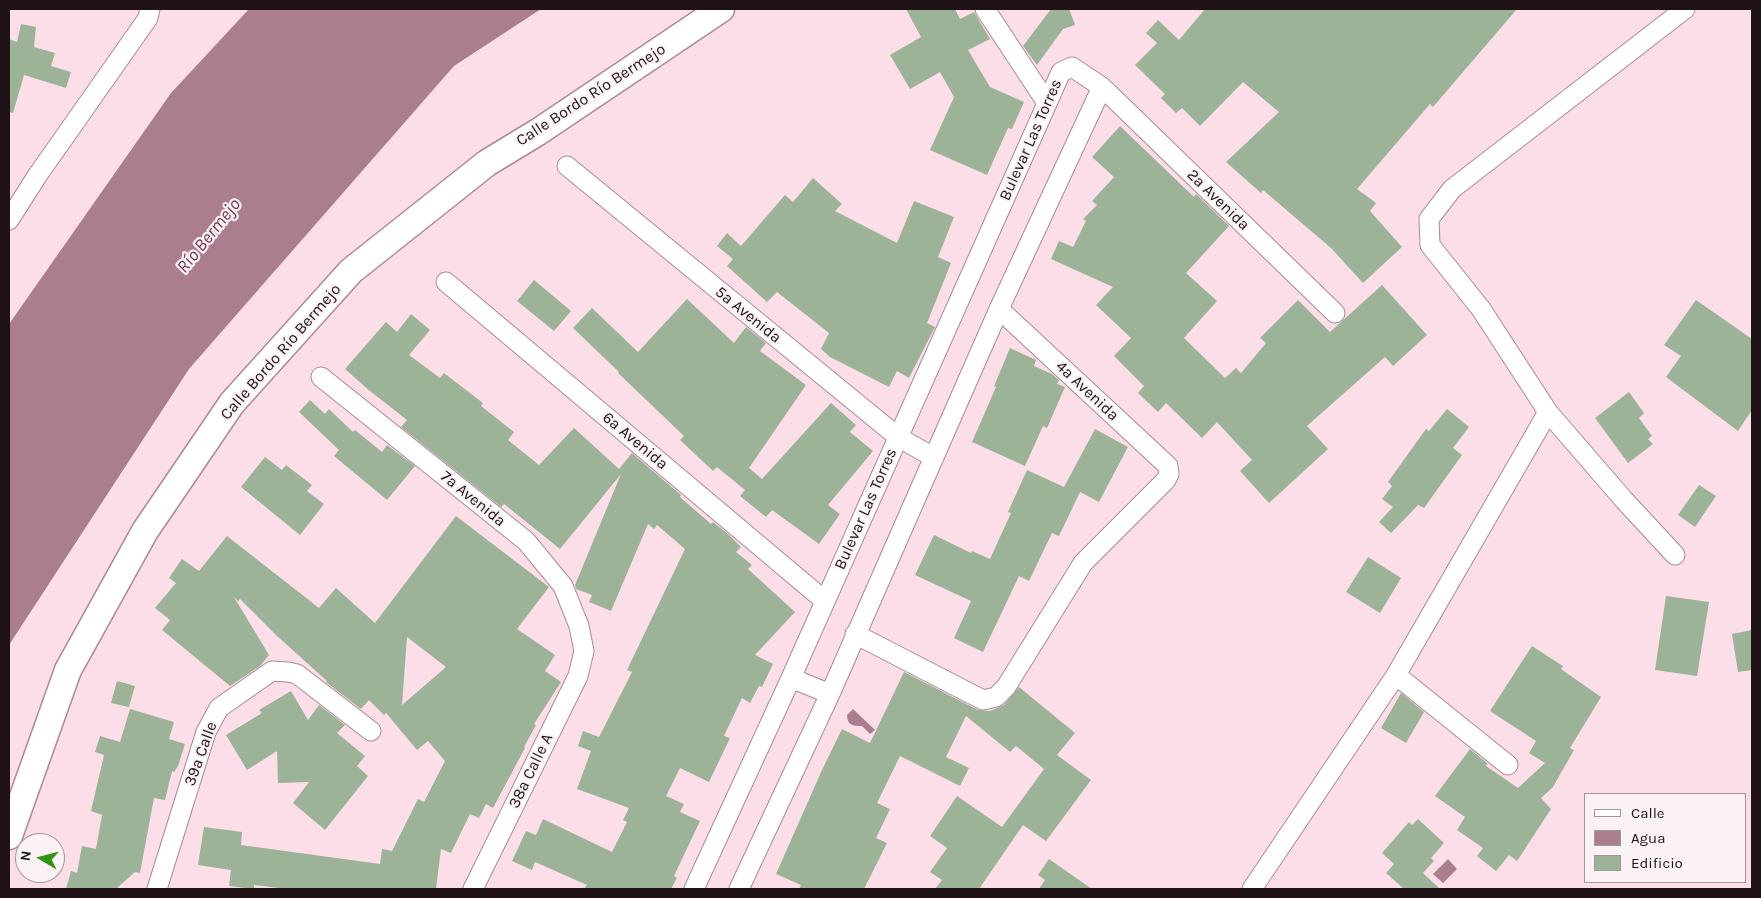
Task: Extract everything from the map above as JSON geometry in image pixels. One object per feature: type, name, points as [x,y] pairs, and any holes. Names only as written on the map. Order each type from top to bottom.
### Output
[{"type":"main road","name":"Calle Bordo Río Bermejo","points":[[9,836],[68,670],[145,531],[232,403],[351,271],[487,163],[538,132],[721,9]]},
{"type":"street","points":[[9,220],[37,176],[148,18],[150,9]]},
{"type":"street","points":[[985,9],[1047,103]]},
{"type":"street","points":[[1675,555],[1624,500],[1548,412],[1481,309],[1430,245],[1429,219],[1452,189],[1685,9]]},
{"type":"street","name":"Bulevar Las Torres","points":[[694,889],[791,678],[824,600],[1061,72],[1072,67],[1102,87]]},
{"type":"street","points":[[739,889],[830,694],[933,458],[1102,87]]},
{"type":"street","name":"2a Avenida","points":[[1102,87],[1335,313]]},
{"type":"street","name":"5a Avenida","points":[[567,166],[898,437],[933,458]]},
{"type":"street","name":"6a Avenida","points":[[446,282],[824,600]]},
{"type":"street","name":"4a Avenida","points":[[855,634],[983,700],[996,697],[1006,687],[1083,563],[1166,480],[1169,474],[1168,466],[1000,310]]},
{"type":"street","name":"7a Avenida","points":[[321,377],[526,541],[563,586],[579,626],[584,651]]},
{"type":"street","points":[[1252,889],[1396,675],[1548,412]]},
{"type":"street","name":"38a Calle A","points":[[473,889],[578,676],[584,651]]},
{"type":"street","name":"39a Calle","points":[[157,889],[206,732],[219,708],[272,671],[288,672],[297,674],[371,731]]},
{"type":"street","points":[[1396,675],[1508,765]]},
{"type":"street","points":[[791,678],[830,694]]},
{"type":"water","name":"Río Bermejo","points":[[249,9],[541,9],[454,66],[189,369],[9,645],[9,324],[171,93]]},
{"type":"water","points":[[853,709],[875,730],[870,734],[862,726],[849,723],[847,715]]},
{"type":"water","points":[[1448,859],[1457,869],[1443,883],[1433,874]]},
{"type":"building","points":[[906,9],[955,9],[960,19],[974,12],[990,39],[968,50],[990,87],[1024,102],[1012,129],[1008,128],[987,175],[930,150],[954,97],[940,72],[910,89],[890,55],[921,37]]},
{"type":"building","points":[[1051,9],[1069,9],[1075,25],[1063,29],[1037,65],[1023,46]]},
{"type":"building","points":[[1205,9],[1517,9],[1433,107],[1430,104],[1357,189],[1376,203],[1370,211],[1402,247],[1363,283],[1331,248],[1263,190],[1261,193],[1226,162],[1279,112],[1243,82],[1200,126],[1182,108],[1176,113],[1161,98],[1165,94],[1135,65],[1157,43],[1146,33],[1158,20],[1179,40]]},
{"type":"building","points":[[21,24],[36,27],[34,47],[55,53],[51,66],[71,72],[66,88],[24,75],[13,113],[9,112],[9,39],[17,42]]},
{"type":"building","points":[[1120,126],[1194,197],[1196,194],[1229,226],[1186,273],[1217,301],[1184,338],[1225,378],[1236,368],[1241,373],[1266,343],[1260,338],[1298,300],[1330,332],[1382,285],[1427,335],[1393,366],[1385,357],[1307,426],[1328,449],[1269,503],[1240,471],[1252,460],[1217,422],[1202,438],[1166,403],[1158,412],[1138,393],[1144,386],[1114,356],[1131,338],[1096,305],[1113,287],[1051,259],[1059,241],[1073,247],[1086,221],[1083,219],[1097,205],[1092,201],[1114,177],[1092,157]]},
{"type":"building","points":[[813,178],[842,204],[835,211],[897,243],[914,201],[954,217],[938,257],[951,263],[927,323],[935,327],[909,378],[897,371],[889,387],[830,357],[821,349],[829,333],[777,292],[767,302],[727,266],[733,259],[717,246],[727,233],[741,246],[785,195],[793,202]]},
{"type":"building","points":[[534,280],[571,311],[554,331],[517,301]]},
{"type":"building","points":[[687,299],[734,343],[746,327],[766,343],[760,351],[806,385],[749,468],[762,479],[831,403],[856,425],[850,432],[873,451],[828,505],[840,514],[819,544],[772,510],[766,517],[740,496],[745,490],[717,467],[713,471],[680,440],[684,436],[573,328],[592,308],[638,352]]},
{"type":"building","points":[[1696,300],[1752,339],[1752,410],[1738,431],[1666,377],[1681,356],[1664,345]]},
{"type":"building","points":[[411,314],[430,330],[409,355],[440,378],[444,373],[483,403],[481,406],[514,432],[508,440],[539,465],[574,428],[619,469],[632,453],[681,495],[680,497],[711,524],[713,522],[729,535],[741,547],[736,552],[752,565],[748,569],[795,612],[755,655],[773,664],[762,687],[759,686],[750,703],[742,698],[724,736],[730,738],[709,782],[680,768],[666,796],[684,804],[680,812],[700,821],[674,876],[677,878],[671,889],[584,889],[587,885],[535,862],[532,870],[512,861],[526,831],[536,835],[543,819],[612,852],[627,822],[623,820],[629,808],[577,789],[591,751],[578,746],[583,731],[599,737],[632,672],[627,670],[685,549],[657,525],[654,529],[648,524],[611,611],[589,602],[592,595],[576,589],[575,585],[621,474],[560,549],[504,504],[501,507],[401,427],[407,420],[345,369],[386,322],[397,332]]},
{"type":"building","points":[[1010,348],[1036,360],[1034,366],[1052,374],[1059,380],[1057,384],[1065,387],[1047,428],[1043,426],[1025,466],[972,442],[996,387],[994,386]]},
{"type":"building","points":[[1629,392],[1644,413],[1639,418],[1652,436],[1648,439],[1653,444],[1628,463],[1595,418]]},
{"type":"building","points":[[310,400],[325,414],[329,409],[353,432],[355,430],[382,452],[387,445],[415,466],[387,500],[334,456],[339,450],[299,412]]},
{"type":"building","points":[[1447,409],[1469,427],[1453,448],[1462,455],[1424,508],[1418,505],[1391,533],[1379,522],[1393,507],[1382,499],[1392,486],[1388,482],[1426,429],[1429,431]]},
{"type":"building","points":[[1095,429],[1128,447],[1099,502],[1080,492],[1059,536],[1052,533],[1029,581],[1019,576],[983,652],[954,638],[971,601],[915,575],[934,535],[971,553],[972,551],[990,559],[1011,513],[1008,512],[1027,470],[1064,487]]},
{"type":"building","points":[[265,457],[282,470],[286,465],[312,485],[307,491],[324,504],[300,535],[241,487]]},
{"type":"building","points":[[1699,485],[1716,496],[1695,527],[1678,515]]},
{"type":"building","points":[[456,516],[549,587],[517,629],[555,655],[545,671],[561,682],[534,724],[536,725],[525,748],[493,808],[486,804],[479,818],[470,814],[451,853],[441,849],[436,889],[287,889],[254,885],[254,889],[229,886],[231,870],[198,865],[204,827],[242,832],[241,845],[380,864],[382,849],[392,851],[418,799],[424,802],[445,761],[428,741],[417,750],[386,713],[384,715],[369,700],[361,709],[326,682],[240,599],[238,601],[234,597],[269,655],[260,666],[230,686],[162,630],[170,620],[155,608],[176,583],[169,578],[182,559],[199,571],[227,536],[319,608],[336,588],[375,623]],"holes":[[[407,637],[446,667],[402,705]]]},
{"type":"building","points":[[1368,557],[1401,578],[1380,613],[1346,592]]},
{"type":"building","points":[[1666,596],[1709,602],[1697,676],[1655,670]]},
{"type":"building","points":[[1752,630],[1752,670],[1738,672],[1732,634]]},
{"type":"building","points":[[1532,646],[1563,666],[1561,669],[1601,697],[1570,748],[1574,750],[1553,787],[1541,798],[1551,809],[1517,861],[1509,855],[1496,871],[1477,856],[1483,848],[1457,830],[1465,817],[1435,796],[1470,749],[1487,763],[1486,766],[1518,788],[1545,763],[1529,753],[1536,741],[1490,711]]},
{"type":"building","points":[[904,672],[978,710],[990,711],[1004,705],[1019,687],[1075,733],[1057,755],[1091,780],[1046,841],[1023,825],[979,889],[935,889],[942,880],[930,872],[947,848],[930,836],[957,796],[1002,827],[1044,769],[1016,746],[1010,752],[966,716],[946,757],[969,768],[960,786],[900,756],[877,803],[890,809],[876,838],[887,843],[864,889],[799,889],[801,885],[776,874],[822,770],[842,729],[870,743]]},
{"type":"building","points":[[117,681],[135,686],[129,707],[111,703]]},
{"type":"building","points":[[291,691],[308,720],[319,705],[345,725],[337,733],[365,756],[357,766],[368,776],[325,830],[293,803],[309,782],[278,783],[277,751],[247,770],[226,735],[262,713],[259,710]]},
{"type":"building","points":[[1401,693],[1424,712],[1406,743],[1381,728]]},
{"type":"building","points":[[130,709],[174,722],[169,739],[185,744],[178,766],[174,772],[172,771],[165,800],[154,798],[140,873],[135,872],[117,889],[66,889],[71,871],[77,873],[82,846],[96,849],[102,815],[91,811],[104,755],[95,752],[100,736],[120,742]]},
{"type":"building","points":[[1418,819],[1444,843],[1431,858],[1434,861],[1423,873],[1440,889],[1404,889],[1386,873],[1394,864],[1382,853],[1409,822],[1412,825]]},
{"type":"building","points":[[1049,859],[1092,889],[1039,889],[1045,880],[1038,875]]}]
